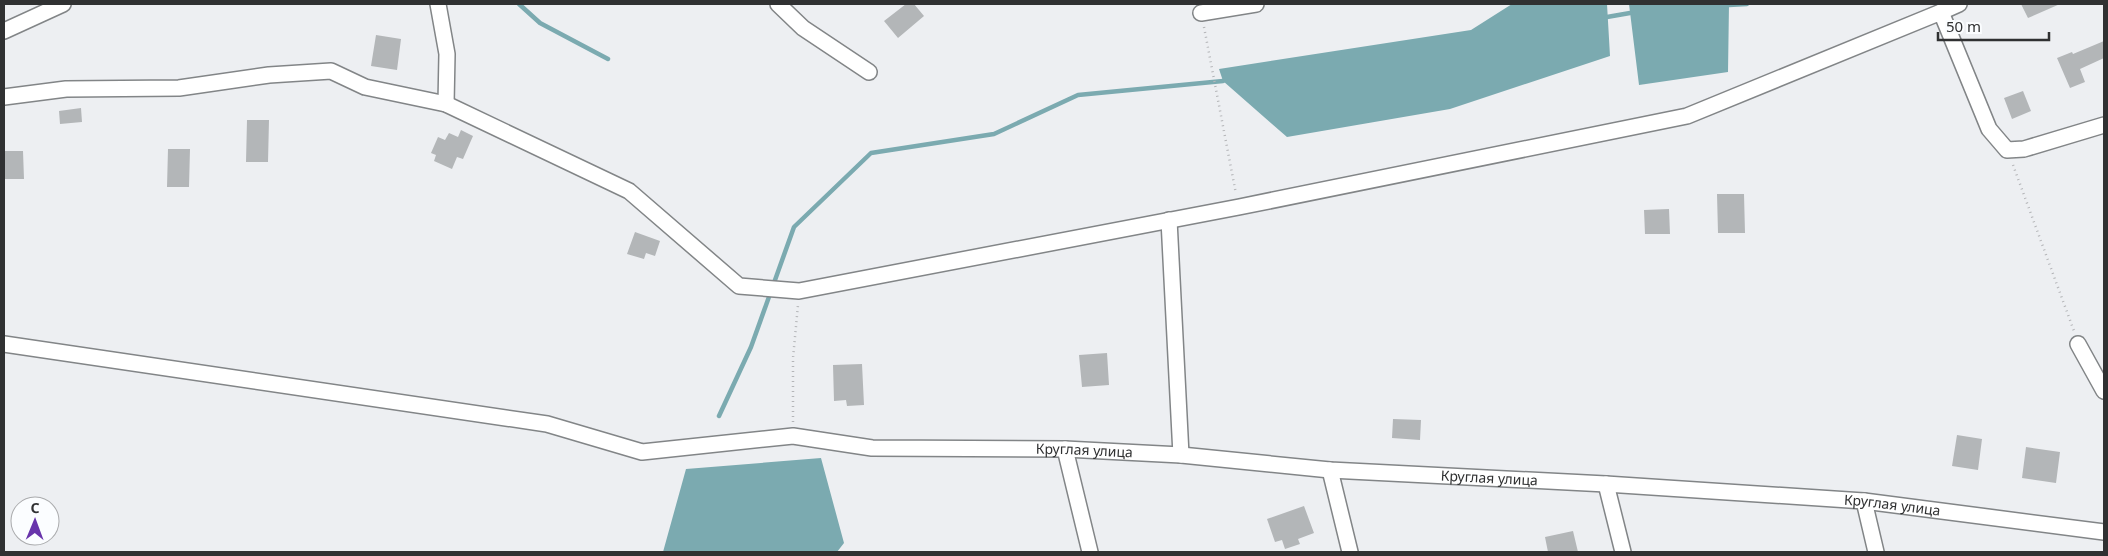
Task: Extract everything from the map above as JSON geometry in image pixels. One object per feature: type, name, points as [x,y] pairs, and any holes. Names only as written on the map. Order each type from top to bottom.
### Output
[{"type":"street","points":[[4,31],[63,4]]},
{"type":"street","points":[[438,4],[447,54],[446,104]]},
{"type":"street","points":[[778,4],[803,28],[869,72]]},
{"type":"street","points":[[1202,13],[1256,4]]},
{"type":"street","points":[[4,97],[66,89],[179,88],[270,75],[331,70],[366,88],[446,104],[629,191],[740,286],[800,291],[1239,207],[1687,116],[1959,4]]},
{"type":"street","points":[[1941,12],[1989,129],[2007,150],[2024,149],[2104,125]]},
{"type":"street","points":[[1169,220],[1180,455]]},
{"type":"street","name":"Круглая улица","points":[[4,344],[547,424],[642,452],[793,436],[872,448],[1065,449],[1180,455],[1330,470],[1606,484],[1864,500],[2104,532]]},
{"type":"street","points":[[2078,344],[2104,390]]},
{"type":"street","points":[[1065,449],[1090,552]]},
{"type":"street","points":[[1330,470],[1350,552]]},
{"type":"street","points":[[1606,484],[1623,552]]},
{"type":"street","points":[[1864,500],[1876,552]]},
{"type":"path","points":[[1202,13],[1239,207]]},
{"type":"path","points":[[2007,150],[2078,344]]},
{"type":"path","points":[[793,436],[793,358],[800,291]]},
{"type":"water","points":[[1512,4],[1607,4],[1610,56],[1450,109],[1287,137],[1223,81],[1219,69],[1471,30]]},
{"type":"water","points":[[1629,4],[1729,4],[1728,72],[1639,85]]},
{"type":"water","points":[[821,458],[844,543],[837,552],[663,552],[686,469]]},
{"type":"building","points":[[906,4],[914,4],[924,16],[898,38],[884,21]]},
{"type":"building","points":[[2021,4],[2060,4],[2028,18]]},
{"type":"building","points":[[376,35],[401,39],[397,70],[371,66]]},
{"type":"building","points":[[2104,41],[2104,58],[2080,69],[2085,82],[2070,88],[2057,58],[2072,52],[2073,54]]},
{"type":"building","points":[[2023,91],[2031,111],[2012,119],[2004,98]]},
{"type":"building","points":[[81,108],[82,122],[60,124],[59,111]]},
{"type":"building","points":[[247,120],[269,120],[268,162],[246,162]]},
{"type":"building","points":[[461,130],[473,136],[463,159],[457,157],[452,169],[434,161],[436,155],[431,153],[438,137],[445,140],[449,133],[458,137]]},
{"type":"building","points":[[168,149],[190,149],[189,187],[167,187]]},
{"type":"building","points":[[4,151],[23,151],[24,179],[4,179]]},
{"type":"building","points":[[1717,194],[1744,194],[1745,233],[1718,233]]},
{"type":"building","points":[[1669,209],[1670,234],[1645,234],[1644,210]]},
{"type":"building","points":[[635,232],[660,241],[655,256],[646,253],[644,259],[627,254]]},
{"type":"building","points":[[1107,353],[1109,385],[1082,387],[1079,355]]},
{"type":"building","points":[[862,364],[864,405],[847,406],[846,400],[834,401],[833,365]]},
{"type":"building","points":[[1393,419],[1421,420],[1420,440],[1392,438]]},
{"type":"building","points":[[1957,435],[1982,439],[1978,470],[1952,466]]},
{"type":"building","points":[[2026,447],[2060,452],[2056,483],[2022,478]]},
{"type":"building","points":[[1304,506],[1314,533],[1298,539],[1300,544],[1285,549],[1282,540],[1275,542],[1267,519]]},
{"type":"building","points":[[1573,531],[1578,552],[1548,552],[1545,537]]},
{"type":"waterway","points":[[519,4],[540,23],[608,59]]},
{"type":"waterway","points":[[1729,5],[1747,4]]},
{"type":"waterway","points":[[1607,17],[1630,13]]},
{"type":"waterway","points":[[719,416],[751,347],[794,227],[871,153],[994,134],[1078,95],[1223,81]]}]
